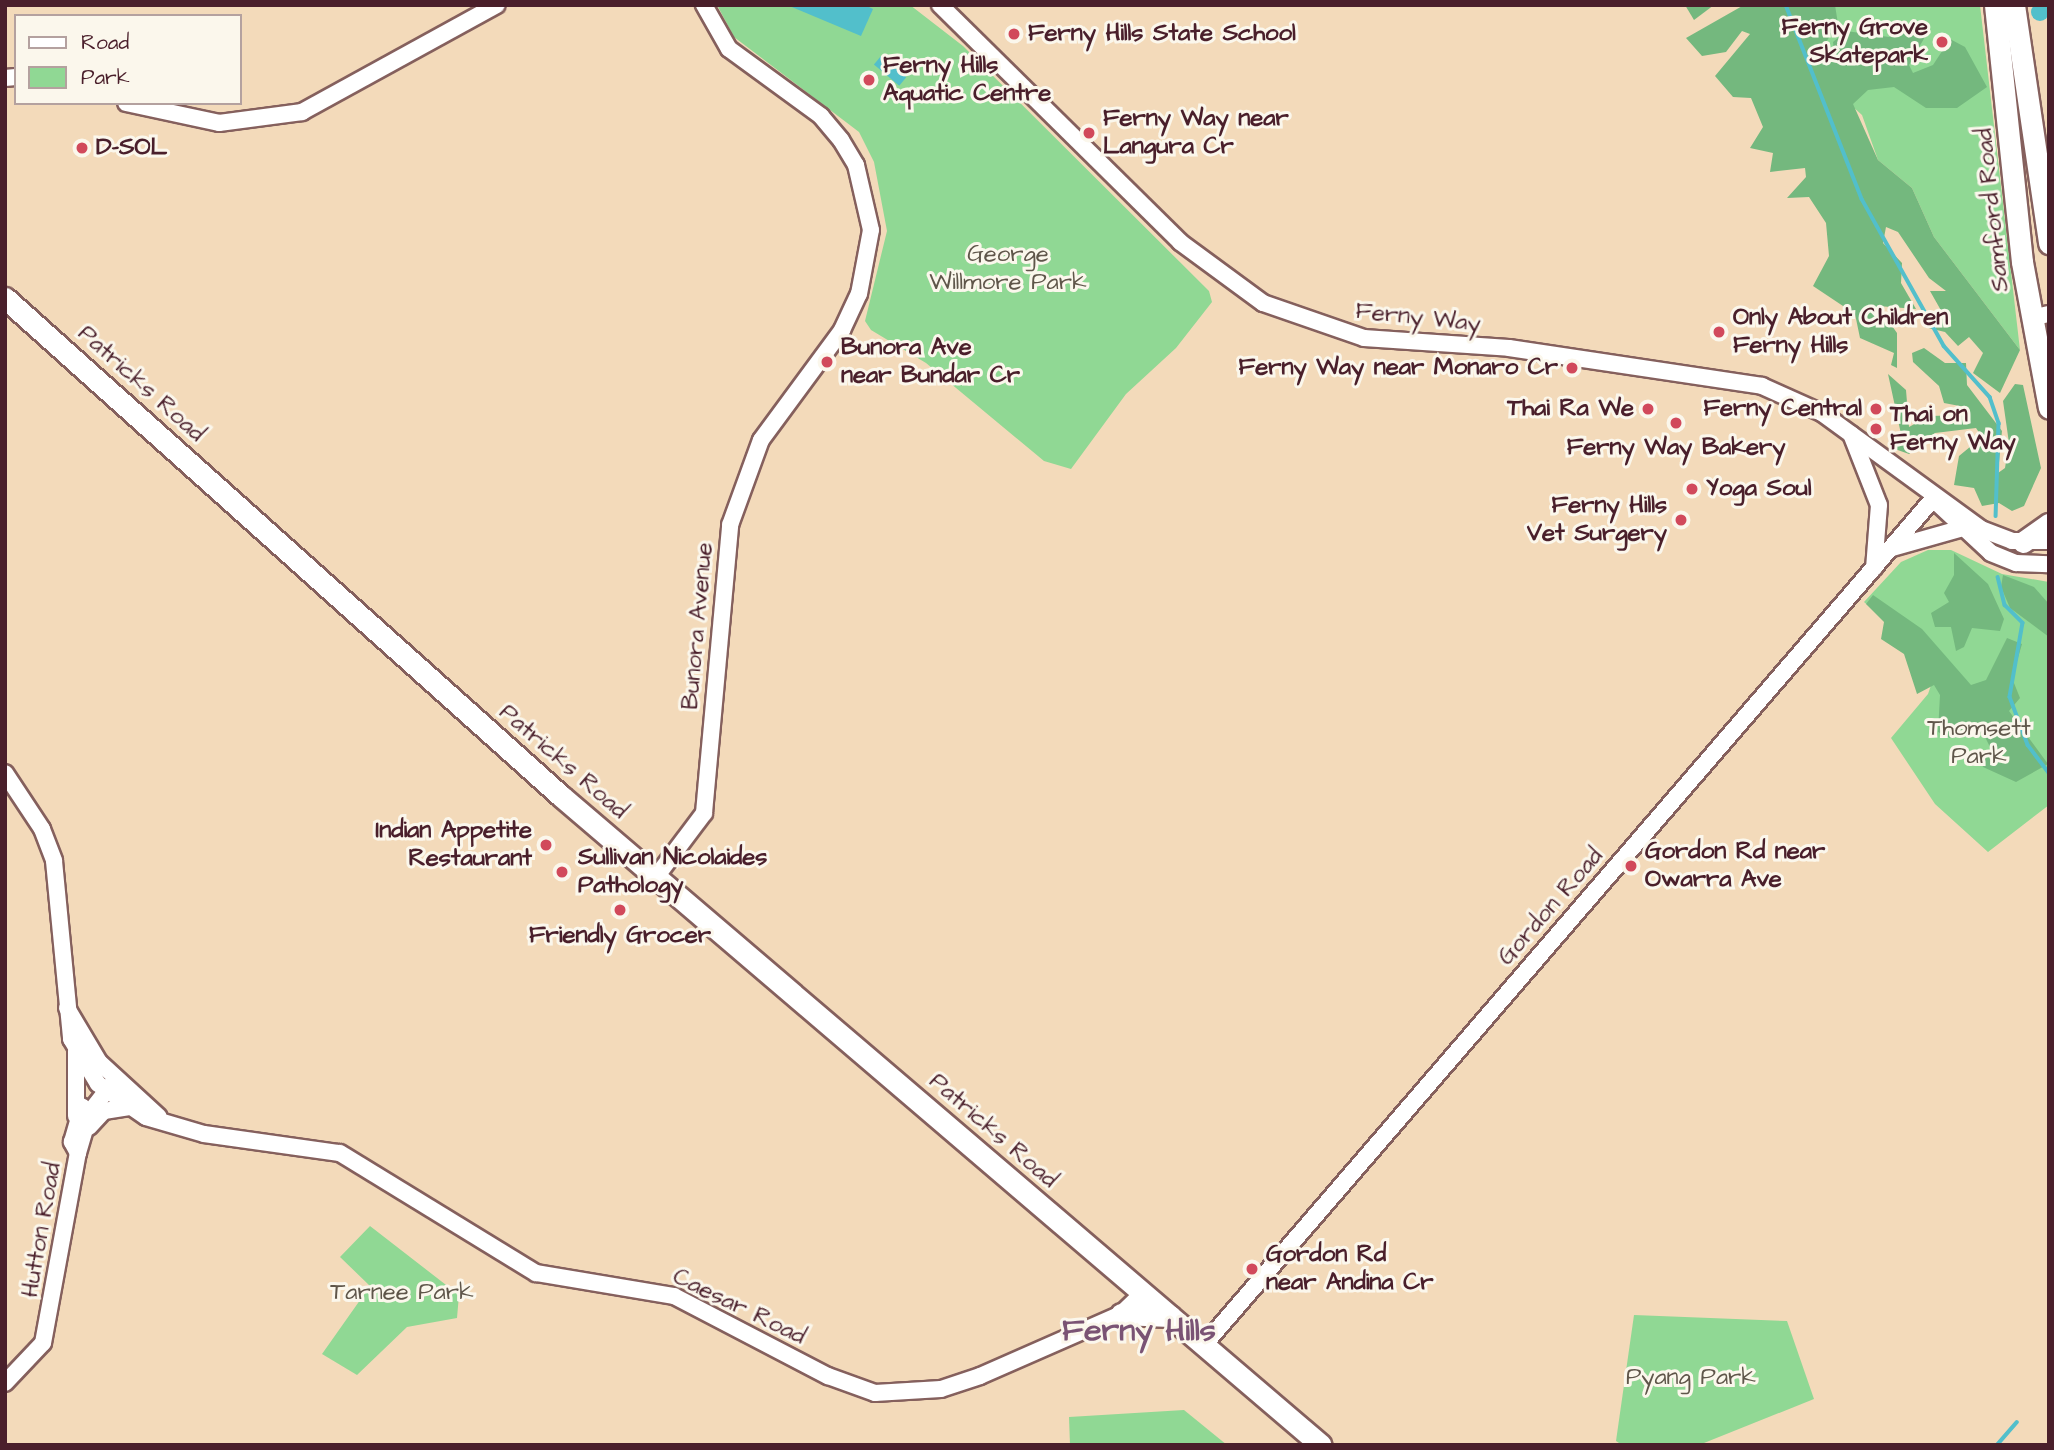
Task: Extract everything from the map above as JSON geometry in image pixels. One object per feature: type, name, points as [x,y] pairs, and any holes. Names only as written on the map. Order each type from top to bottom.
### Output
[{"type":"main road","name":"Samford Road","points":[[1996,5],[2040,321],[2049,408]]},
{"type":"main road","name":"Samford Road","points":[[2014,5],[2049,243]]},
{"type":"main road","name":"Patricks Road","points":[[5,298],[656,877],[1321,1445]]},
{"type":"main road","points":[[2024,542],[2049,524]]},
{"type":"main road","points":[[1114,1316],[1170,1316]]},
{"type":"street","points":[[135,105],[219,123],[302,112],[497,5]]},
{"type":"street","name":"Bunora Avenue","points":[[656,877],[704,813],[730,525],[761,440],[842,330],[859,293],[871,230],[856,165],[841,140],[821,116],[723,44],[704,5]]},
{"type":"street","name":"Ferny Way","points":[[940,5],[1180,242],[1263,303],[1364,338],[1509,348],[1762,386],[1809,405],[1851,434],[1933,499],[1991,534],[2024,542],[2049,541]]},
{"type":"street","points":[[1851,434],[1879,505],[1874,568]]},
{"type":"street","name":"Ferny Way","points":[[1933,499],[1959,529],[2003,559],[2049,564]]},
{"type":"street","name":"Gordon Road","points":[[1204,1345],[1933,499]]},
{"type":"street","points":[[1892,548],[1959,529]]},
{"type":"street","points":[[5,773],[42,829],[54,861],[67,1008],[76,1051],[81,1125],[104,1111],[128,1108]]},
{"type":"street","points":[[67,1008],[107,1082]]},
{"type":"street","points":[[76,1051],[107,1082]]},
{"type":"street","name":"Caesar Road","points":[[107,1082],[128,1108],[204,1134],[340,1153],[526,1269],[570,1283],[674,1296],[828,1376],[875,1394],[941,1389],[1025,1360],[1114,1316],[1139,1290]]},
{"type":"street","name":"Caesar Road","points":[[107,1082],[161,1119]]},
{"type":"street","name":"Hutton Road","points":[[5,1383],[43,1343],[81,1125],[107,1082]]},
{"type":"green space","name":"George Willmore Park","points":[[717,5],[910,5],[963,46],[1209,291],[1212,302],[1176,348],[1126,394],[1071,469],[1044,461],[926,363],[871,330],[865,321],[887,231],[874,162],[859,132],[734,37]]},
{"type":"green space","points":[[1685,5],[1714,5],[1694,20]]},
{"type":"green space","points":[[1744,5],[1835,5],[1838,24],[1820,51],[1825,64],[1835,58],[1833,42],[1846,31],[1889,37],[1923,28],[1926,35],[1909,65],[1913,73],[1933,65],[1950,39],[1965,47],[1987,87],[1957,108],[1926,108],[1894,87],[1868,90],[1853,104],[1878,160],[1912,188],[1934,237],[2020,350],[2000,393],[1973,373],[1983,353],[1969,337],[1958,346],[1945,332],[1924,327],[1943,314],[1930,291],[1946,291],[1929,278],[1898,232],[1886,227],[1883,243],[1902,263],[1901,283],[1916,309],[1878,306],[1897,333],[1897,368],[1891,365],[1894,353],[1860,338],[1855,314],[1813,286],[1829,256],[1826,223],[1809,197],[1787,198],[1806,177],[1805,168],[1770,172],[1773,153],[1750,148],[1763,127],[1751,98],[1733,97],[1715,76],[1750,34],[1742,31],[1726,52],[1702,56],[1686,38]]},
{"type":"green space","points":[[1801,5],[1980,5],[2020,350],[1934,237],[1912,188],[1878,160],[1862,115],[1832,88]]},
{"type":"green space","points":[[1924,348],[1945,363],[1966,363],[1967,385],[2002,431],[1998,473],[2005,468],[2009,443],[2003,401],[2015,384],[2023,385],[2041,468],[2024,506],[2012,511],[1999,503],[1982,506],[1974,488],[1954,485],[1959,456],[1982,437],[1976,428],[1935,433],[1909,454],[1892,448],[1901,434],[1888,374],[1906,390],[1909,427],[1929,416],[1968,415],[1965,407],[1944,403],[1939,386],[1913,362],[1912,353]]},
{"type":"green space","name":"Thomsett Park","points":[[1928,550],[1951,550],[2002,574],[2049,582],[2049,805],[1988,852],[1935,804],[1891,738],[1928,694],[1938,665],[1864,602],[1901,562]]},
{"type":"green space","points":[[1954,553],[1988,584],[2004,619],[2000,631],[1972,628],[1964,647],[1956,651],[1951,627],[1935,627],[1931,613],[1949,602],[1944,593],[1954,575]]},
{"type":"green space","points":[[2003,575],[2034,587],[2049,604],[2049,637],[2010,608],[2001,587]]},
{"type":"green space","points":[[1873,595],[1922,629],[1971,685],[1986,680],[2007,638],[2022,644],[2012,678],[2020,698],[2009,711],[2048,764],[2016,782],[1983,767],[1979,755],[1991,749],[1983,733],[1950,738],[1938,732],[1940,695],[1934,685],[1917,694],[1904,654],[1881,639],[1884,622],[1866,604]]},
{"type":"green space","name":"Tarnee Park","points":[[370,1226],[459,1295],[457,1318],[407,1327],[357,1375],[322,1354],[370,1286],[340,1257]]},
{"type":"green space","name":"Pyang Park","points":[[1634,1315],[1787,1321],[1814,1399],[1699,1445],[1622,1445],[1616,1441]]},
{"type":"green space","points":[[1184,1410],[1227,1445],[1070,1445],[1069,1417]]},
{"type":"water","points":[[2040,3],[2046,6],[2049,12],[2046,18],[2040,21],[2034,18],[2031,12],[2034,6]]},
{"type":"water","points":[[787,5],[865,5],[873,9],[861,36]]},
{"type":"water","points":[[881,56],[906,77],[899,86],[874,64]]},
{"type":"waterway","points":[[1786,5],[1862,199],[1944,346],[1990,397],[1999,423],[1996,516]]},
{"type":"waterway","points":[[1998,577],[2005,605],[2023,623],[2010,697],[2028,745],[2049,773]]},
{"type":"waterway","points":[[1997,1445],[2017,1422]]},
{"type":"place","name":"Ferny Hills State School","points":[[1014,34]]},
{"type":"place","name":"Ferny Grove Skatepark","points":[[1942,42]]},
{"type":"place","name":"Ferny Hills Aquatic Centre","points":[[869,80]]},
{"type":"place","name":"Ferny Way near Langura Cr","points":[[1089,133]]},
{"type":"place","name":"D-SOL","points":[[82,148]]},
{"type":"place","name":"Only About Children Ferny Hills","points":[[1719,332]]},
{"type":"place","name":"Bunora Ave near Bundar Cr","points":[[827,362]]},
{"type":"place","name":"Ferny Way near Monaro Cr","points":[[1572,368]]},
{"type":"place","name":"Thai Ra We","points":[[1648,409]]},
{"type":"place","name":"Ferny Central","points":[[1876,409]]},
{"type":"place","name":"Ferny Way Bakery","points":[[1676,423]]},
{"type":"place","name":"Thai on Ferny Way","points":[[1876,429]]},
{"type":"place","name":"Yoga Soul","points":[[1692,489]]},
{"type":"place","name":"Ferny Hills Vet Surgery","points":[[1681,520]]},
{"type":"place","name":"Indian Appetite Restaurant","points":[[546,845]]},
{"type":"place","name":"Gordon Rd near Owarra Ave","points":[[1631,866]]},
{"type":"place","name":"Sullivan Nicolaides Pathology","points":[[562,872]]},
{"type":"place","name":"Friendly Grocer","points":[[620,910]]},
{"type":"place","name":"Gordon Rd near Andina Cr","points":[[1252,1269]]},
{"type":"district","name":"Ferny Hills","points":[[1139,1331]]}]
